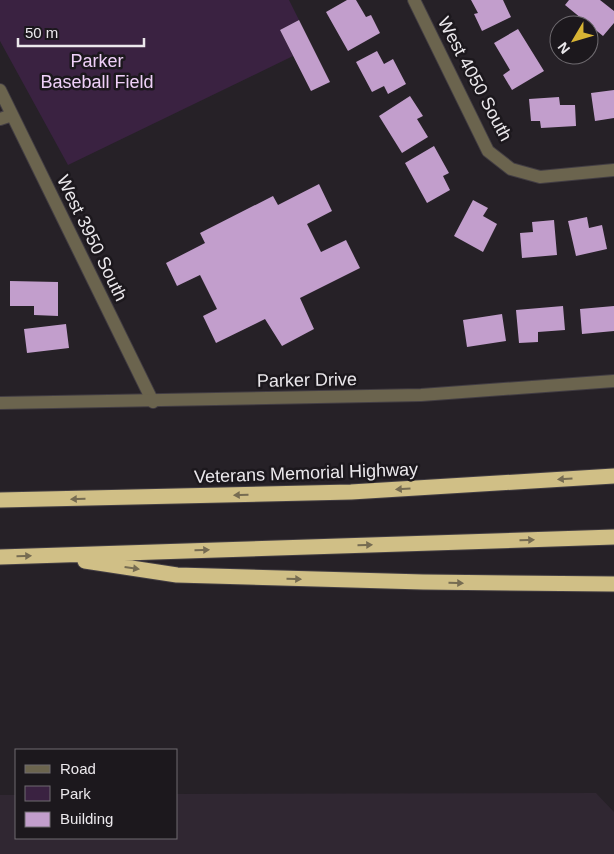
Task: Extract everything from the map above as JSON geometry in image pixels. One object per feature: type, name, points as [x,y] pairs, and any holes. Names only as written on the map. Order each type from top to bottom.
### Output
[{"type":"highway","name":"Veterans Memorial Highway","points":[[0,500],[352,492],[614,476]]},
{"type":"highway","points":[[0,556],[49,556],[614,537]]},
{"type":"highway","points":[[49,556],[177,574],[404,582],[614,584]]},
{"type":"street","name":"West 4050 South","points":[[414,0],[488,151],[511,169],[540,177],[614,170]]},
{"type":"street","name":"West 3950 South","points":[[0,90],[6,117],[153,402]]},
{"type":"street","name":"Parker Drive","points":[[0,403],[153,402],[421,395],[614,381]]},
{"type":"shaded area","points":[[596,793],[614,812],[614,854],[0,854],[0,795],[15,795],[15,839],[178,839],[178,794]]},
{"type":"green space","name":"Parker Baseball Field","points":[[0,0],[289,0],[299,20],[280,30],[293,56],[68,165],[0,41]]},
{"type":"building","points":[[347,0],[356,0],[366,17],[371,15],[380,33],[348,51],[326,12]]},
{"type":"building","points":[[471,0],[503,0],[511,17],[482,31],[474,14],[478,13]]},
{"type":"building","points":[[569,0],[600,0],[614,11],[614,23],[603,36],[599,33],[599,15],[577,15],[565,5]]},
{"type":"building","points":[[299,20],[330,82],[311,91],[280,30]]},
{"type":"building","points":[[518,29],[544,71],[512,90],[503,75],[510,70],[494,43]]},
{"type":"building","points":[[377,51],[384,64],[393,59],[406,84],[388,94],[384,86],[372,92],[356,62]]},
{"type":"building","points":[[614,90],[614,118],[595,121],[591,93]]},
{"type":"building","points":[[410,96],[423,116],[417,119],[428,137],[402,153],[379,116]]},
{"type":"building","points":[[559,97],[560,105],[575,105],[576,126],[541,128],[540,121],[531,121],[529,99]]},
{"type":"building","points":[[434,146],[449,173],[443,176],[450,190],[427,203],[405,163]]},
{"type":"building","points":[[319,184],[332,211],[307,224],[321,252],[346,240],[360,268],[300,298],[314,329],[282,346],[265,319],[216,343],[203,316],[217,309],[200,275],[177,286],[166,263],[205,243],[200,233],[273,196],[278,205]]},
{"type":"building","points":[[473,200],[488,208],[483,216],[497,224],[483,252],[454,236]]},
{"type":"building","points":[[587,217],[589,228],[602,225],[607,249],[576,256],[568,221]]},
{"type":"building","points":[[554,220],[557,255],[522,258],[520,233],[533,232],[532,222]]},
{"type":"building","points":[[10,281],[58,282],[58,316],[34,315],[34,306],[10,306]]},
{"type":"building","points":[[563,306],[565,330],[538,332],[538,342],[519,343],[516,310]]},
{"type":"building","points":[[614,306],[614,331],[582,334],[580,309]]},
{"type":"building","points":[[502,314],[506,341],[467,347],[463,320]]},
{"type":"building","points":[[66,324],[69,348],[27,353],[24,329]]}]
